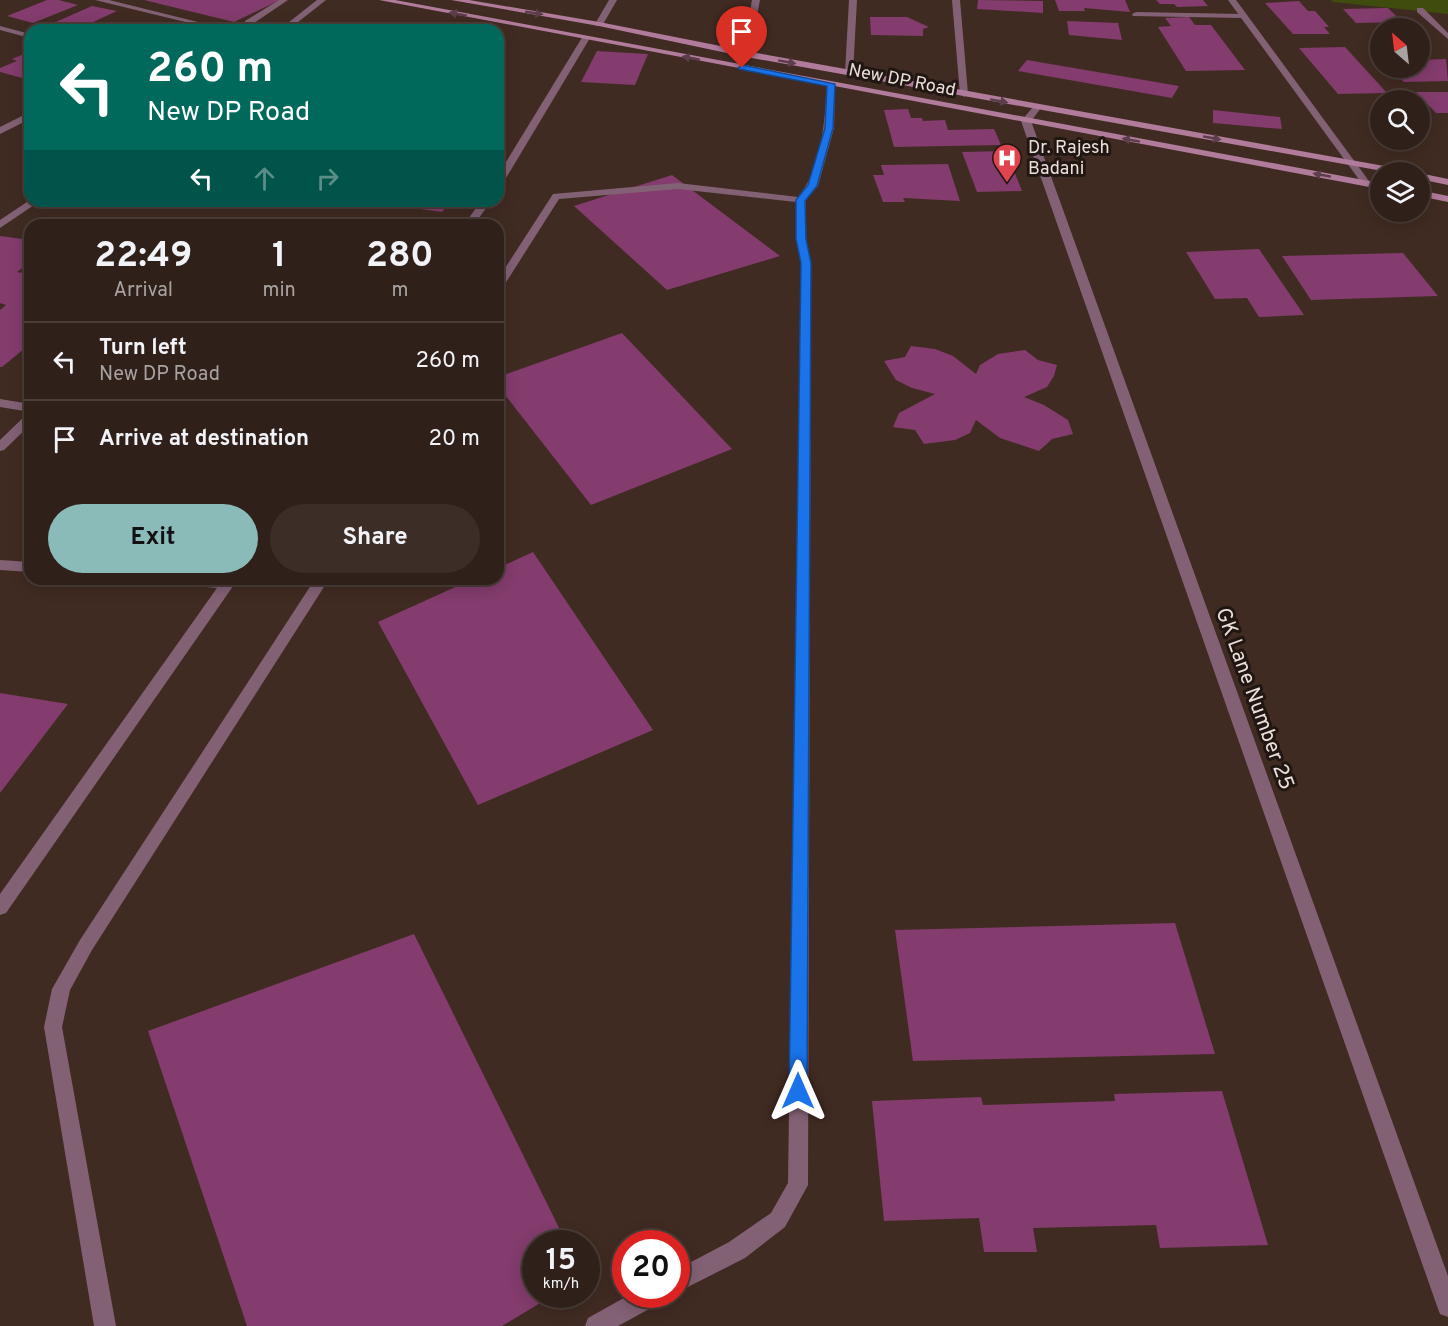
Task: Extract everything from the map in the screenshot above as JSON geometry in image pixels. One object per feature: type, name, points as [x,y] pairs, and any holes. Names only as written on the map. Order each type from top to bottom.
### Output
[{"type":"main road","name":"New DP Road","points":[[383,0],[1370,184]]},
{"type":"main road","name":"New DP Road","points":[[455,0],[599,24],[1037,108],[1370,166]]},
{"type":"main road","points":[[953,107],[964,94]]},
{"type":"main road","points":[[1430,178],[1448,182]]},
{"type":"main road","points":[[1430,196],[1448,199]]},
{"type":"street","points":[[99,0],[202,24]]},
{"type":"street","points":[[248,23],[284,0]]},
{"type":"street","points":[[291,24],[322,0]]},
{"type":"street","points":[[599,24],[613,0]]},
{"type":"street","points":[[746,54],[756,0]]},
{"type":"street","points":[[849,73],[853,0]]},
{"type":"street","points":[[956,0],[964,94]]},
{"type":"street","points":[[1232,0],[1366,183]]},
{"type":"street","points":[[1420,10],[1448,37]]},
{"type":"street","points":[[1136,14],[1242,16]]},
{"type":"street","points":[[0,28],[24,34]]},
{"type":"street","points":[[504,173],[586,38]]},
{"type":"street","points":[[690,1275],[737,1250],[778,1220],[798,1185],[806,263],[801,239],[801,200],[813,186],[829,128],[831,84]]},
{"type":"street","points":[[1026,121],[1037,108]]},
{"type":"street","points":[[0,131],[24,118]]},
{"type":"street","name":"GK Lane Number 25","points":[[1026,121],[1448,1306]]},
{"type":"street","points":[[504,277],[555,196],[678,186],[801,200]]},
{"type":"street","points":[[0,225],[26,207]]},
{"type":"street","points":[[0,403],[24,407]]},
{"type":"street","points":[[0,447],[24,424]]},
{"type":"street","points":[[0,565],[24,567]]},
{"type":"street","points":[[0,908],[227,585]]},
{"type":"street","points":[[105,1326],[53,1027],[61,989],[86,945],[318,585]]},
{"type":"street","points":[[596,1326],[629,1308]]},
{"type":"green space","points":[[1331,0],[1448,0],[1448,14],[1333,2]]},
{"type":"building","points":[[47,0],[59,0],[78,5],[33,23],[7,16]]},
{"type":"building","points":[[144,0],[280,0],[234,22]]},
{"type":"building","points":[[978,0],[1043,1],[1043,13],[977,9]]},
{"type":"building","points":[[1055,0],[1125,0],[1130,12],[1084,8],[1085,11],[1059,11]]},
{"type":"building","points":[[1156,0],[1203,0],[1208,6],[1177,7],[1174,4],[1160,4]]},
{"type":"building","points":[[1299,1],[1308,11],[1315,11],[1329,27],[1324,27],[1330,34],[1293,34],[1265,3]]},
{"type":"building","points":[[92,6],[117,11],[89,24],[51,24]]},
{"type":"building","points":[[1388,8],[1398,18],[1370,18],[1370,23],[1356,23],[1343,9]]},
{"type":"building","points":[[870,17],[907,17],[929,27],[923,29],[923,36],[871,35]]},
{"type":"building","points":[[1189,17],[1195,25],[1211,25],[1245,70],[1186,71],[1158,27],[1171,26],[1165,18]]},
{"type":"building","points":[[1067,21],[1118,23],[1122,40],[1069,35]]},
{"type":"building","points":[[1345,47],[1370,74],[1370,78],[1373,78],[1384,90],[1370,90],[1370,93],[1338,94],[1299,48]]},
{"type":"building","points":[[597,51],[648,54],[635,85],[581,82]]},
{"type":"building","points":[[24,54],[24,78],[0,72],[0,68],[17,61],[12,59]]},
{"type":"building","points":[[1446,59],[1448,81],[1404,82],[1400,78],[1430,78],[1430,60]]},
{"type":"building","points":[[1027,60],[1179,86],[1172,98],[1018,71]]},
{"type":"building","points":[[1430,92],[1448,92],[1448,113],[1436,113],[1430,107]]},
{"type":"building","points":[[908,109],[911,118],[922,118],[923,121],[945,120],[948,130],[994,129],[1001,145],[894,147],[884,110]]},
{"type":"building","points":[[1213,110],[1280,117],[1282,129],[1213,123]]},
{"type":"building","points":[[1006,151],[1022,191],[977,192],[962,152]]},
{"type":"building","points":[[948,164],[960,201],[903,198],[905,202],[883,202],[873,175],[884,175],[881,165]]},
{"type":"building","points":[[672,175],[780,256],[667,290],[574,206]]},
{"type":"building","points":[[405,207],[446,207],[442,212]]},
{"type":"building","points":[[0,236],[24,239],[24,267],[17,272],[24,273],[24,349],[2,367],[0,367],[0,310],[6,305],[0,303]]},
{"type":"building","points":[[1259,249],[1304,315],[1259,317],[1247,298],[1215,299],[1186,252]]},
{"type":"building","points":[[1403,253],[1438,296],[1311,300],[1282,256]]},
{"type":"building","points":[[622,333],[732,449],[591,505],[504,394],[504,375]]},
{"type":"building","points":[[911,346],[935,349],[953,356],[976,374],[980,365],[998,354],[1025,350],[1038,360],[1057,365],[1054,376],[1047,387],[1024,397],[1044,405],[1068,420],[1073,434],[1052,439],[1039,451],[1000,438],[976,420],[970,433],[955,440],[924,444],[915,430],[893,427],[899,413],[935,394],[912,388],[896,380],[884,361],[905,357]]},
{"type":"building","points":[[533,552],[653,730],[478,805],[378,622],[460,585],[504,585],[504,565]]},
{"type":"building","points":[[0,693],[68,704],[0,793]]},
{"type":"building","points":[[1175,923],[1215,1054],[913,1061],[895,930]]},
{"type":"building","points":[[414,934],[560,1230],[522,1230],[522,1308],[532,1308],[502,1326],[247,1326],[148,1031]]},
{"type":"building","points":[[1222,1091],[1268,1245],[1160,1248],[1156,1225],[1033,1228],[1037,1252],[984,1252],[979,1218],[884,1221],[872,1101],[981,1097],[983,1105],[1115,1101],[1114,1094]]},
{"type":"place","name":"Dr. Rajesh Badani","points":[[1007,184]]},
{"type":"route","points":[[742,68],[831,84],[829,128],[813,186],[801,200],[801,239],[806,263],[798,1091]]}]
